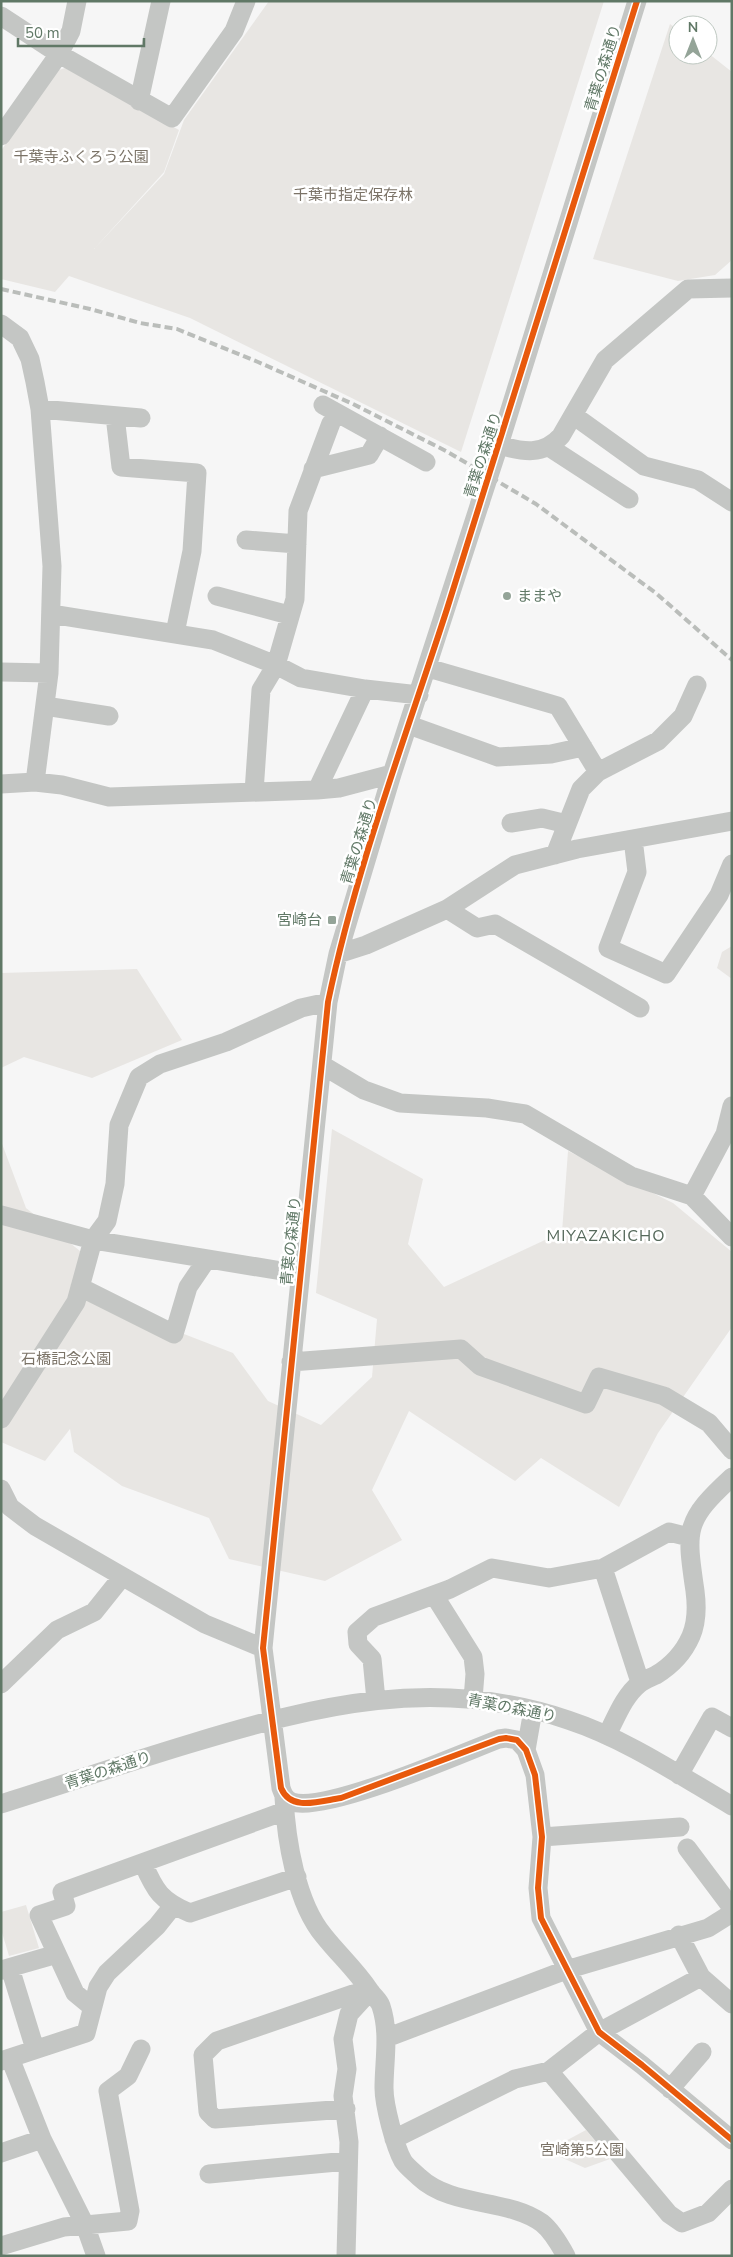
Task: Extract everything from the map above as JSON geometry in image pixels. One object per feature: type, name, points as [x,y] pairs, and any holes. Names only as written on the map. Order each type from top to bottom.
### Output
[{"type":"street","points":[[1,136],[59,54],[70,31],[77,1]]},
{"type":"street","points":[[139,101],[161,1]]},
{"type":"street","points":[[1,16],[59,54],[172,118],[234,30],[246,1]]},
{"type":"street","name":"青葉の森通り","points":[[272,1718],[263,1648],[328,1002],[338,954],[392,774],[499,445],[637,1]]},
{"type":"street","points":[[499,445],[532,452],[549,447],[561,436],[605,360],[688,289],[732,288]]},
{"type":"street","points":[[1,324],[20,338],[30,359],[40,409],[52,566],[49,673],[36,782]]},
{"type":"street","points":[[322,405],[426,462]]},
{"type":"street","points":[[40,409],[141,418]]},
{"type":"street","points":[[573,415],[644,466],[698,480],[732,502]]},
{"type":"street","points":[[115,416],[121,467],[197,473],[192,551],[175,633]]},
{"type":"street","points":[[254,792],[261,690],[276,665],[294,599],[298,544],[298,510],[331,423]]},
{"type":"street","points":[[313,469],[369,455],[380,436]]},
{"type":"street","points":[[549,447],[629,499]]},
{"type":"street","points":[[246,540],[298,544]]},
{"type":"street","points":[[217,596],[289,615]]},
{"type":"street","points":[[51,614],[213,640],[276,665],[301,678],[365,689],[419,695]]},
{"type":"street","points":[[428,668],[558,706],[598,772]]},
{"type":"street","points":[[1,672],[49,673]]},
{"type":"street","points":[[555,855],[581,789],[598,772],[658,741],[682,716],[697,685]]},
{"type":"street","points":[[317,790],[365,689]]},
{"type":"street","points":[[45,706],[109,716]]},
{"type":"street","points":[[409,725],[498,757],[551,754],[583,747]]},
{"type":"street","points":[[1,784],[36,782],[62,785],[109,797],[317,790],[339,788],[392,774]]},
{"type":"street","points":[[510,823],[542,818],[567,824]]},
{"type":"street","points":[[338,954],[447,909],[515,865],[633,839],[732,822],[732,831]]},
{"type":"street","points":[[633,839],[637,872],[608,948],[666,974],[719,896],[732,864]]},
{"type":"street","points":[[447,909],[477,928],[495,924],[640,1008]]},
{"type":"street","points":[[1,1419],[76,1302],[93,1240],[107,1221],[115,1184],[119,1125],[139,1077],[160,1064],[226,1042],[301,1008],[328,1002]]},
{"type":"street","points":[[322,1065],[364,1090],[400,1103],[487,1108],[525,1114],[631,1176],[692,1196],[732,1237]]},
{"type":"street","points":[[692,1196],[725,1134],[732,1106]]},
{"type":"street","points":[[1,1215],[93,1240],[300,1274]]},
{"type":"street","points":[[80,1287],[174,1334],[188,1287],[207,1259]]},
{"type":"street","points":[[291,1362],[461,1349],[480,1366],[586,1404],[599,1377],[664,1396],[709,1423],[732,1450]]},
{"type":"street","points":[[607,1735],[628,1695],[640,1682],[657,1674],[670,1664],[682,1652],[692,1635],[697,1606],[689,1537],[694,1521],[702,1506],[732,1477]]},
{"type":"street","points":[[1,1489],[10,1507],[36,1526],[205,1624],[263,1648]]},
{"type":"street","points":[[376,1700],[372,1659],[358,1644],[357,1632],[374,1617],[434,1595],[492,1568],[549,1578],[604,1568],[669,1532],[689,1537]]},
{"type":"street","points":[[604,1568],[640,1682]]},
{"type":"street","points":[[1,1684],[57,1630],[94,1612],[122,1577]]},
{"type":"street","points":[[434,1595],[473,1657],[475,1674],[473,1699]]},
{"type":"street","name":"青葉の森通り","points":[[1,1804],[272,1718],[335,1705],[376,1700],[441,1697],[473,1699],[533,1710],[569,1720],[607,1735],[732,1806]]},
{"type":"street","points":[[526,1750],[533,1710]]},
{"type":"street","points":[[679,1775],[712,1717],[732,1728]]},
{"type":"street","points":[[272,1718],[281,1788],[297,1877],[308,1914],[324,1936],[361,1976],[380,2004],[386,2038],[387,2065],[384,2090],[394,2139],[404,2162],[422,2179],[454,2196],[521,2212],[542,2223],[558,2240],[566,2256]]},
{"type":"street","points":[[92,2007],[75,1993],[39,1915],[66,1906],[62,1892],[143,1863],[290,1801],[298,1803],[341,1798],[499,1740],[506,1738],[517,1740],[526,1750],[535,1775],[541,1812],[542,1837],[538,1888],[542,1918],[566,1970],[599,2032],[732,2140]]},
{"type":"street","points":[[542,1837],[680,1827]]},
{"type":"street","points":[[687,1848],[732,1908]]},
{"type":"street","points":[[143,1863],[155,1889],[173,1906],[190,1913],[297,1877]]},
{"type":"street","points":[[96,2256],[85,2225],[42,2139],[6,2059],[86,2033],[98,1987],[107,1973],[157,1926],[173,1906]]},
{"type":"street","points":[[386,2038],[566,1970],[679,1935],[708,1928],[732,1913]]},
{"type":"street","points":[[679,1935],[701,1977],[732,2004]]},
{"type":"street","points":[[35,2049],[6,1969],[57,1954]]},
{"type":"street","points":[[394,2139],[515,2079],[549,2071],[599,2032],[701,1977]]},
{"type":"street","points":[[346,2256],[348,2161],[346,2109],[343,2096],[347,2069],[343,2039],[349,2014],[370,1991]]},
{"type":"street","points":[[346,2109],[216,2119],[208,2112],[203,2055],[217,2041],[353,1994],[370,1991]]},
{"type":"street","points":[[1,2246],[64,2227],[128,2221],[130,2211],[108,2092],[128,2076],[141,2049]]},
{"type":"street","points":[[670,2089],[702,2052]]},
{"type":"street","points":[[549,2071],[669,2214],[682,2223],[708,2212],[732,2189]]},
{"type":"street","points":[[1,2152],[42,2139]]},
{"type":"street","points":[[209,2174],[348,2161]]},
{"type":"green space","name":"千葉市指定保存林","points":[[269,1],[604,1],[461,452],[190,318],[69,276],[55,292],[1,279],[1,151],[52,72],[65,68],[179,130],[164,172],[94,249],[164,174],[184,120]]},
{"type":"green space","points":[[668,30],[668,65],[718,65],[718,61],[732,72],[732,260],[715,275],[678,281],[593,259]]},
{"type":"green space","points":[[732,946],[732,979],[717,968],[722,952]]},
{"type":"green space","points":[[137,969],[182,1040],[92,1078],[24,1057],[1,1068],[1,973]]},
{"type":"green space","name":"石橋記念公園","points":[[332,1129],[423,1179],[408,1244],[444,1287],[562,1232],[568,1151],[673,1203],[732,1252],[732,1327],[658,1433],[619,1507],[541,1458],[515,1481],[409,1411],[372,1490],[402,1540],[325,1581],[229,1559],[209,1518],[122,1486],[74,1452],[70,1429],[45,1461],[1,1442],[1,1141],[26,1208],[80,1251],[83,1293],[179,1329],[184,1334],[233,1353],[268,1401],[321,1425],[372,1377],[377,1319],[316,1293]]},
{"type":"green space","points":[[26,1905],[39,1948],[9,1956],[1,1929],[1,1912]]},
{"type":"green space","name":"宮崎第5公園","points":[[586,2130],[610,2159],[585,2168],[547,2151]]},
{"type":"railway","points":[[1,289],[90,309],[140,323],[177,329],[353,404],[446,451],[536,504],[657,594],[732,660]]},
{"type":"cycle path","points":[[637,1],[447,609],[367,853],[339,952],[328,1002],[263,1648],[281,1788],[286,1795],[299,1803],[341,1798],[499,1739],[517,1740],[526,1750],[535,1775],[542,1837],[538,1888],[541,1918],[599,2032],[732,2140]]},
{"type":"place","name":"ままや","points":[[507,596]]},
{"type":"place","name":"宮崎台","points":[[332,920]]},
{"type":"district","name":"MIYAZAKICHO","points":[[606,1235]]},
{"type":"park label","name":"千葉寺ふくろう公園","points":[[81,157]]}]
